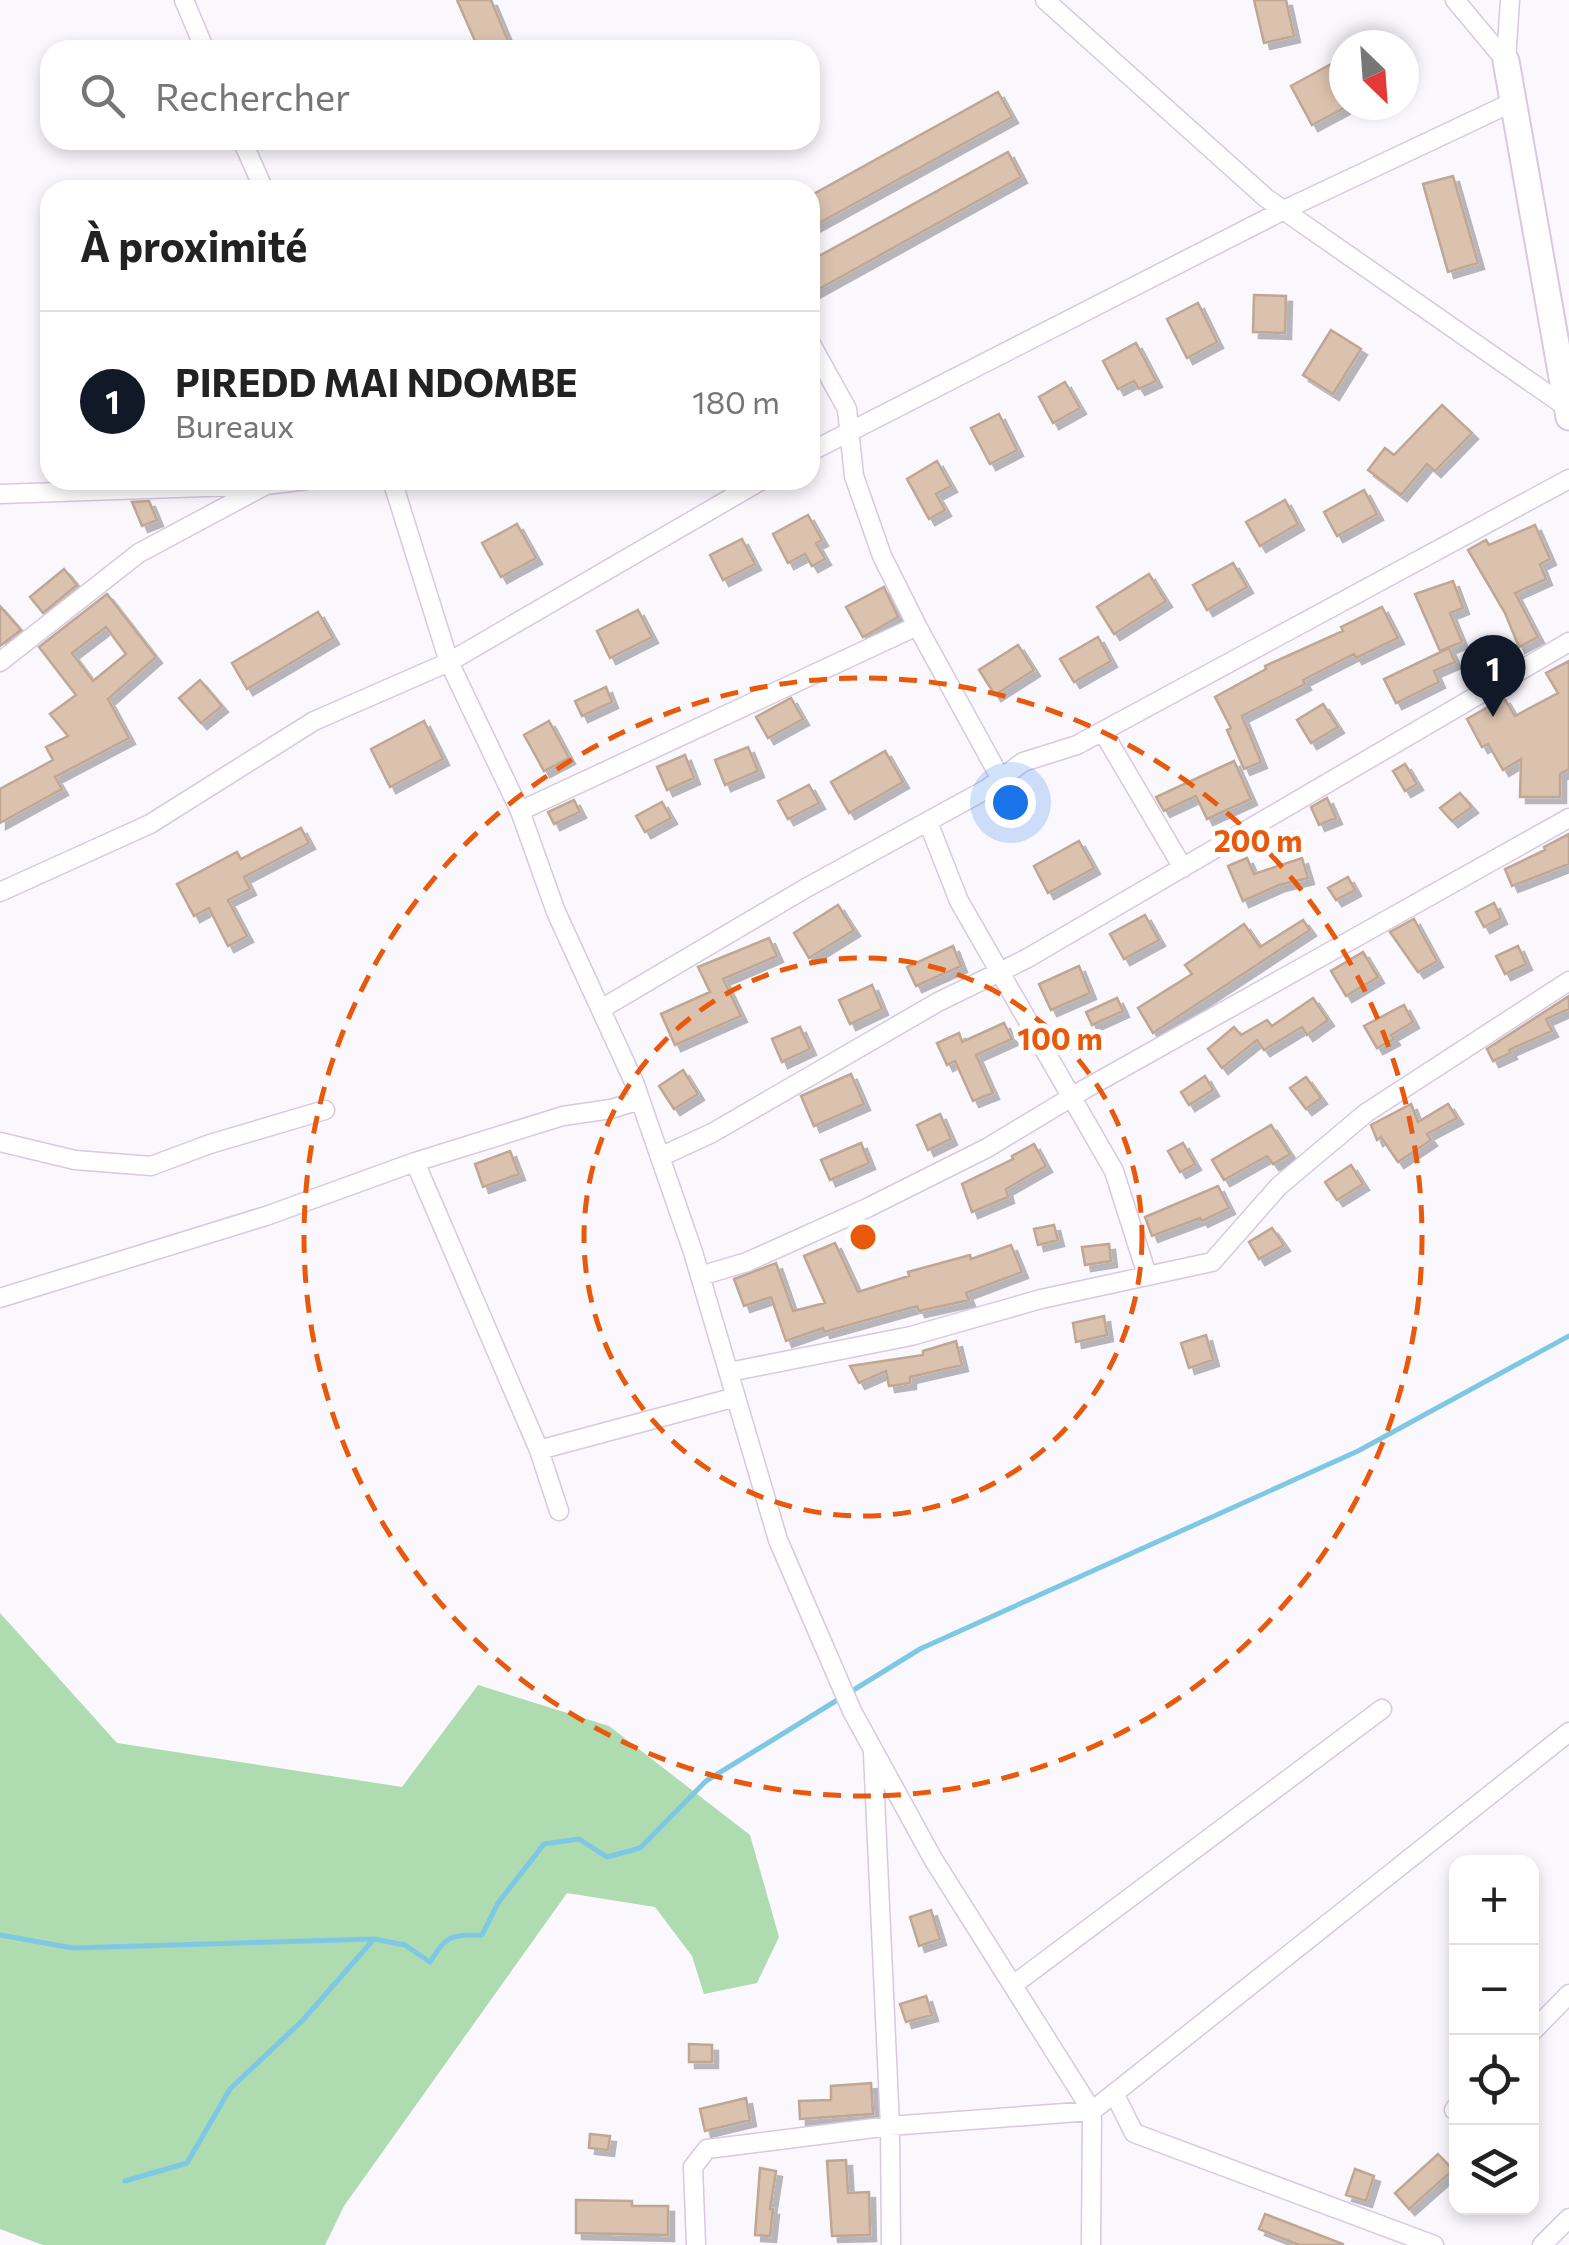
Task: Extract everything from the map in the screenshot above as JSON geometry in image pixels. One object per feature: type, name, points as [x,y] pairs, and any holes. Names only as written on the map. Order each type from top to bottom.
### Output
[{"type":"street","points":[[184,0],[200,40]]},
{"type":"street","points":[[1045,0],[1067,10],[1266,198],[1567,412]]},
{"type":"street","points":[[1455,0],[1506,61]]},
{"type":"street","points":[[1510,0],[1506,61],[1567,412]]},
{"type":"street","points":[[820,446],[1284,210],[1513,102]]},
{"type":"street","points":[[246,150],[260,180]]},
{"type":"street","points":[[820,360],[847,408],[854,476],[882,556],[1001,779]]},
{"type":"street","points":[[601,1009],[790,897],[928,822],[1024,762],[1078,745],[1103,732],[1569,478]]},
{"type":"street","points":[[0,494],[106,490]]},
{"type":"street","points":[[0,662],[139,553],[255,490]]},
{"type":"street","points":[[395,490],[449,662],[520,811],[556,912],[640,1100],[700,1276],[778,1540],[852,1710],[933,1859],[1092,2110],[1091,2245]]},
{"type":"street","points":[[0,892],[150,824],[314,721],[449,662],[745,490]]},
{"type":"street","points":[[520,811],[917,626]]},
{"type":"street","points":[[660,1157],[712,1133],[938,1002],[1000,972],[1569,642]]},
{"type":"street","points":[[1103,732],[1183,868]]},
{"type":"street","points":[[700,1276],[746,1262],[988,1148],[1569,818]]},
{"type":"street","points":[[928,822],[959,901],[1114,1172],[1148,1275]]},
{"type":"street","points":[[728,1372],[910,1336],[1041,1299],[1212,1262],[1279,1186],[1366,1113],[1569,980]]},
{"type":"street","points":[[0,1298],[266,1216],[414,1162],[563,1116],[640,1100]]},
{"type":"street","points":[[0,1142],[75,1160],[151,1166],[325,1110]]},
{"type":"street","points":[[414,1162],[539,1450],[559,1512]]},
{"type":"street","points":[[539,1450],[736,1397]]},
{"type":"street","points":[[1013,1985],[1382,1709]]},
{"type":"street","points":[[696,2245],[693,2167],[707,2149],[890,2126],[1092,2110],[1569,1732]]},
{"type":"street","points":[[872,1748],[890,2126],[890,2245]]},
{"type":"street","points":[[1539,2025],[1569,1994]]},
{"type":"street","points":[[1114,2094],[1134,2133],[1434,2245]]},
{"type":"street","points":[[1542,2245],[1569,2218]]},
{"type":"green space","points":[[0,1613],[117,1743],[402,1787],[478,1685],[609,1726],[750,1835],[779,1937],[757,1983],[704,1994],[692,1956],[655,1907],[567,1893],[344,2206],[325,2245],[43,2245],[0,2229]]},
{"type":"building","points":[[457,0],[491,0],[508,40],[475,40]]},
{"type":"building","points":[[1254,0],[1286,0],[1294,36],[1264,43]]},
{"type":"building","points":[[1329,65],[1329,116],[1312,125],[1291,86]]},
{"type":"building","points":[[998,92],[1012,117],[820,223],[820,190]]},
{"type":"building","points":[[1008,152],[1021,177],[820,288],[820,255]]},
{"type":"building","points":[[1453,176],[1478,263],[1448,272],[1423,184]]},
{"type":"building","points":[[1254,295],[1286,296],[1285,333],[1253,332]]},
{"type":"building","points":[[1198,303],[1217,342],[1187,358],[1167,319]]},
{"type":"building","points":[[1331,330],[1361,349],[1333,394],[1303,375]]},
{"type":"building","points":[[1136,343],[1156,381],[1139,389],[1134,381],[1118,389],[1103,361]]},
{"type":"building","points":[[1065,382],[1080,408],[1053,423],[1039,397]]},
{"type":"building","points":[[1442,405],[1472,433],[1435,471],[1427,464],[1401,495],[1368,470],[1385,448],[1394,455]]},
{"type":"building","points":[[999,414],[1017,450],[990,464],[971,428]]},
{"type":"building","points":[[937,461],[951,486],[936,494],[945,510],[929,519],[907,479]]},
{"type":"building","points":[[1364,490],[1377,514],[1337,536],[1324,512]]},
{"type":"building","points":[[1285,500],[1298,524],[1260,546],[1246,522]]},
{"type":"building","points":[[149,501],[157,520],[142,526],[132,502]]},
{"type":"building","points":[[808,515],[822,540],[816,543],[825,559],[812,566],[805,554],[788,563],[773,534]]},
{"type":"building","points":[[517,524],[536,558],[501,577],[482,543]]},
{"type":"building","points":[[1535,525],[1550,559],[1540,564],[1546,579],[1515,593],[1538,637],[1519,647],[1505,613],[1468,550],[1486,540],[1489,545]]},
{"type":"building","points":[[742,539],[755,564],[723,580],[710,555]]},
{"type":"building","points":[[1233,563],[1247,587],[1207,610],[1193,585]]},
{"type":"building","points":[[64,569],[77,585],[43,613],[30,597]]},
{"type":"building","points":[[1149,574],[1166,601],[1114,634],[1097,607]]},
{"type":"building","points":[[1453,581],[1463,608],[1450,613],[1462,642],[1440,651],[1415,594]]},
{"type":"building","points":[[884,587],[898,617],[863,637],[846,607]]},
{"type":"building","points":[[107,594],[156,657],[108,699],[129,738],[55,777],[62,789],[0,823],[0,789],[53,760],[46,747],[68,736],[50,714],[76,695],[39,647]],"holes":[[[106,627],[126,654],[93,681],[72,653]]]},
{"type":"building","points":[[0,606],[21,630],[0,646]]},
{"type":"building","points":[[1382,607],[1398,638],[1356,658],[1354,654],[1242,716],[1261,762],[1244,769],[1227,730],[1231,728],[1215,697],[1266,669],[1265,666],[1343,631],[1341,627]]},
{"type":"building","points":[[638,610],[652,637],[610,658],[597,631]]},
{"type":"building","points":[[318,612],[333,638],[247,689],[232,663]]},
{"type":"building","points":[[1098,637],[1111,661],[1074,682],[1060,659]]},
{"type":"building","points":[[1018,645],[1034,670],[995,695],[979,670]]},
{"type":"building","points":[[1449,648],[1455,662],[1434,671],[1439,682],[1396,703],[1384,679]]},
{"type":"building","points":[[1569,661],[1569,769],[1560,774],[1560,797],[1520,797],[1521,759],[1503,770],[1488,744],[1482,747],[1467,719],[1504,698],[1515,716],[1558,693],[1546,673]]},
{"type":"building","points":[[200,680],[222,706],[201,723],[179,698]]},
{"type":"building","points":[[606,687],[612,702],[582,716],[575,701]]},
{"type":"building","points":[[791,698],[803,719],[768,738],[756,717]]},
{"type":"building","points":[[1323,704],[1338,727],[1311,743],[1297,720]]},
{"type":"building","points":[[424,721],[443,759],[390,787],[371,749]]},
{"type":"building","points":[[549,721],[569,758],[544,771],[524,735]]},
{"type":"building","points":[[748,747],[758,771],[725,785],[715,760]]},
{"type":"building","points":[[885,751],[903,782],[849,813],[831,782]]},
{"type":"building","points":[[685,755],[694,778],[667,790],[657,767]]},
{"type":"building","points":[[1234,761],[1251,799],[1207,819],[1196,796],[1164,811],[1156,797]]},
{"type":"building","points":[[1405,764],[1417,784],[1405,791],[1393,771]]},
{"type":"building","points":[[809,785],[819,803],[788,819],[778,801]]},
{"type":"building","points":[[1460,793],[1472,807],[1452,821],[1440,808]]},
{"type":"building","points":[[1327,798],[1336,818],[1319,825],[1311,807]]},
{"type":"building","points":[[574,800],[580,812],[554,824],[548,812]]},
{"type":"building","points":[[662,802],[671,818],[645,832],[636,816]]},
{"type":"building","points":[[301,828],[309,843],[244,877],[250,889],[228,900],[247,936],[228,946],[209,908],[194,916],[177,884],[237,852],[241,859]]},
{"type":"building","points":[[1569,834],[1569,864],[1512,886],[1505,869]]},
{"type":"building","points":[[1079,841],[1094,868],[1048,893],[1034,866]]},
{"type":"building","points":[[1247,858],[1254,874],[1302,858],[1308,878],[1279,885],[1243,901],[1228,866]]},
{"type":"building","points":[[1348,877],[1355,890],[1336,900],[1328,888]]},
{"type":"building","points":[[1494,903],[1501,918],[1484,927],[1476,912]]},
{"type":"building","points":[[838,905],[854,930],[809,958],[794,933]]},
{"type":"building","points":[[1145,915],[1159,940],[1124,959],[1110,934]]},
{"type":"building","points":[[1414,919],[1437,961],[1418,972],[1390,932]]},
{"type":"building","points":[[1303,920],[1310,930],[1153,1033],[1138,1008],[1192,974],[1185,965],[1244,924],[1260,947]]},
{"type":"building","points":[[769,938],[777,956],[723,979],[741,1016],[675,1045],[661,1014],[710,992],[698,967]]},
{"type":"building","points":[[953,946],[961,966],[916,986],[907,967]]},
{"type":"building","points":[[1518,946],[1526,964],[1505,974],[1496,956]]},
{"type":"building","points":[[1363,952],[1378,977],[1346,996],[1331,971]]},
{"type":"building","points":[[1079,966],[1090,993],[1051,1010],[1039,984]]},
{"type":"building","points":[[872,985],[882,1009],[850,1024],[839,1000]]},
{"type":"building","points":[[1569,996],[1569,1009],[1546,1019],[1552,1031],[1493,1061],[1487,1049]]},
{"type":"building","points":[[1117,998],[1123,1011],[1092,1025],[1086,1012]]},
{"type":"building","points":[[1313,998],[1328,1020],[1307,1035],[1302,1027],[1264,1050],[1257,1040],[1222,1068],[1208,1049],[1234,1027],[1241,1035],[1267,1020],[1272,1026]]},
{"type":"building","points":[[1404,1005],[1413,1022],[1377,1048],[1364,1026]]},
{"type":"building","points":[[1004,1023],[1012,1039],[976,1055],[993,1093],[973,1101],[955,1061],[947,1065],[937,1043],[959,1033],[962,1042]]},
{"type":"building","points":[[800,1027],[810,1049],[782,1062],[772,1039]]},
{"type":"building","points":[[683,1070],[698,1094],[674,1109],[659,1086]]},
{"type":"building","points":[[851,1074],[864,1104],[814,1126],[801,1096]]},
{"type":"building","points":[[1205,1076],[1213,1090],[1189,1105],[1181,1092]]},
{"type":"building","points":[[1306,1077],[1321,1098],[1306,1109],[1290,1088]]},
{"type":"building","points":[[1411,1104],[1418,1122],[1448,1104],[1457,1118],[1427,1134],[1431,1140],[1398,1162],[1381,1137],[1377,1140],[1371,1125]]},
{"type":"building","points":[[940,1114],[951,1139],[928,1150],[917,1125]]},
{"type":"building","points":[[1271,1125],[1290,1154],[1273,1164],[1267,1156],[1224,1180],[1212,1160]]},
{"type":"building","points":[[861,1143],[869,1163],[830,1180],[821,1160]]},
{"type":"building","points":[[1183,1143],[1195,1164],[1180,1172],[1168,1151]]},
{"type":"building","points":[[1034,1144],[1046,1166],[1006,1189],[1008,1197],[972,1212],[962,1184]]},
{"type":"building","points":[[510,1151],[519,1174],[483,1187],[475,1164]]},
{"type":"building","points":[[1351,1165],[1363,1184],[1337,1200],[1325,1182]]},
{"type":"building","points":[[1218,1186],[1229,1208],[1152,1236],[1145,1217]]},
{"type":"building","points":[[1054,1225],[1058,1240],[1038,1245],[1034,1229]]},
{"type":"building","points":[[1272,1228],[1284,1245],[1259,1259],[1249,1242]]},
{"type":"building","points":[[835,1243],[858,1292],[909,1276],[908,1272],[970,1255],[971,1259],[1011,1245],[1022,1272],[966,1293],[969,1300],[919,1311],[917,1306],[824,1332],[823,1328],[786,1341],[771,1297],[744,1306],[734,1279],[776,1263],[793,1311],[825,1303],[804,1256]]},
{"type":"building","points":[[1109,1244],[1111,1261],[1085,1265],[1082,1247]]},
{"type":"building","points":[[1104,1316],[1107,1335],[1076,1342],[1073,1323]]},
{"type":"building","points":[[1206,1335],[1213,1360],[1189,1368],[1181,1343]]},
{"type":"building","points":[[956,1341],[962,1365],[910,1377],[910,1383],[889,1386],[886,1371],[859,1383],[850,1366],[923,1355],[923,1351]]},
{"type":"building","points":[[931,1910],[940,1939],[919,1946],[910,1917]]},
{"type":"building","points":[[926,1996],[932,2015],[906,2022],[900,2004]]},
{"type":"building","points":[[689,2044],[712,2045],[712,2062],[689,2062]]},
{"type":"building","points":[[871,2083],[873,2114],[800,2119],[799,2101],[831,2100],[831,2086]]},
{"type":"building","points":[[746,2098],[750,2120],[705,2131],[700,2109]]},
{"type":"building","points":[[590,2134],[610,2136],[608,2150],[589,2148]]},
{"type":"building","points":[[1438,2154],[1449,2166],[1449,2174],[1409,2209],[1395,2193]]},
{"type":"building","points":[[846,2160],[848,2193],[869,2192],[870,2235],[832,2236],[827,2161]]},
{"type":"building","points":[[760,2168],[776,2171],[770,2236],[755,2235]]},
{"type":"building","points":[[1355,2169],[1374,2176],[1366,2201],[1346,2195]]},
{"type":"building","points":[[576,2200],[668,2206],[668,2235],[576,2233]]},
{"type":"building","points":[[1265,2214],[1343,2245],[1299,2245],[1259,2229]]},
{"type":"waterway","points":[[125,2181],[187,2163],[230,2089],[303,2020],[374,1939],[405,1945],[430,1962],[450,1938],[482,1935],[498,1903],[544,1844],[579,1839],[607,1857],[640,1848],[706,1781],[920,1649],[1358,1451],[1569,1336]]},
{"type":"waterway","points":[[0,1935],[73,1948],[374,1939]]},
{"type":"place","name":"PIREDD MAI NDOMBE","points":[[1493,717]]}]
